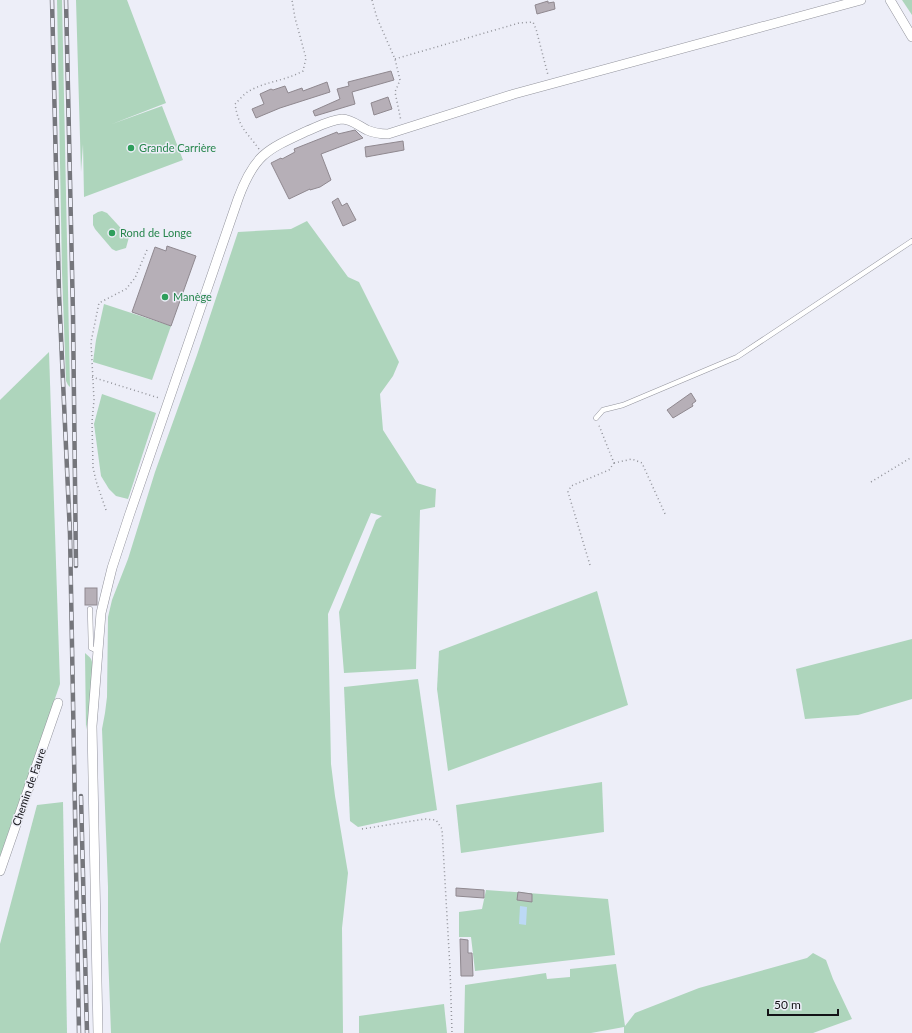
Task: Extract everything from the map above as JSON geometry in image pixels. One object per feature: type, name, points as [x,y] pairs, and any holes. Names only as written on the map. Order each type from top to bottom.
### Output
[{"type":"street","points":[[98,1033],[92,746],[101,613],[112,568],[208,285],[244,183],[251,169],[263,155],[278,144],[332,121],[342,119],[377,134],[388,134],[550,84],[861,0]]},
{"type":"street","points":[[890,0],[912,37]]},
{"type":"street","name":"Chemin de Faure","points":[[0,871],[58,703]]},
{"type":"lane","points":[[596,418],[604,410],[623,405],[737,357],[912,241]]},
{"type":"lane","points":[[90,609],[91,648],[98,651]]},
{"type":"path","points":[[263,155],[244,132],[237,118],[235,104],[248,92],[264,84],[291,77],[303,71],[306,58],[295,18],[292,0]]},
{"type":"path","points":[[372,0],[377,18],[395,59],[400,80],[395,92],[403,130]]},
{"type":"path","points":[[395,59],[519,23],[533,22],[550,84]]},
{"type":"path","points":[[106,510],[93,467],[92,422],[94,400],[91,342],[99,303],[126,289],[135,278],[147,250]]},
{"type":"path","points":[[92,377],[169,401]]},
{"type":"path","points":[[596,418],[614,464]]},
{"type":"path","points":[[871,482],[912,457]]},
{"type":"path","points":[[590,565],[568,492],[571,486],[609,470],[614,464],[632,459],[642,463],[666,516]]},
{"type":"path","points":[[362,829],[426,819],[436,820],[442,829],[452,1033]]},
{"type":"green space","points":[[57,0],[62,0],[70,387],[66,381],[62,272]]},
{"type":"green space","points":[[76,0],[127,0],[166,103],[112,124],[162,106],[183,160],[84,197],[83,144],[81,172]]},
{"type":"green space","points":[[902,0],[912,0],[912,15]]},
{"type":"green space","name":"Rond de Longe","points":[[102,211],[107,213],[129,237],[126,248],[116,251],[112,249],[95,229],[93,225],[93,215]]},
{"type":"green space","points":[[307,221],[348,277],[359,282],[399,362],[393,376],[380,394],[383,430],[417,483],[436,489],[435,507],[420,510],[416,669],[344,673],[339,612],[376,520],[382,516],[371,513],[328,614],[331,764],[348,873],[342,928],[343,1033],[111,1033],[108,953],[108,887],[102,729],[107,697],[108,617],[112,600],[128,559],[155,472],[197,355],[238,232],[291,229]]},
{"type":"green space","points":[[104,304],[171,326],[152,380],[93,362]]},
{"type":"green space","points":[[49,352],[60,684],[0,857],[0,400]]},
{"type":"green space","points":[[102,394],[156,413],[128,499],[116,496],[109,489],[101,476],[94,424]]},
{"type":"green space","points":[[597,591],[628,705],[448,771],[437,689],[439,651]]},
{"type":"green space","points":[[912,639],[912,699],[858,715],[805,719],[796,669]]},
{"type":"green space","points":[[85,653],[91,659],[93,665],[92,694],[86,730]]},
{"type":"green space","points":[[418,679],[437,810],[358,827],[350,821],[344,687]]},
{"type":"green space","points":[[602,782],[604,832],[461,853],[456,805]]},
{"type":"green space","points":[[63,802],[67,1033],[0,1033],[0,944],[37,805]]},
{"type":"green space","points":[[486,890],[608,899],[615,955],[475,971],[471,937],[459,937],[459,912],[482,909]]},
{"type":"green space","points":[[813,953],[826,960],[833,979],[852,1019],[813,1033],[624,1033],[624,1027],[591,1033],[464,1033],[465,985],[546,973],[547,979],[570,977],[570,969],[616,964],[625,1026],[635,1013],[699,988],[807,958]]},
{"type":"green space","points":[[444,1004],[447,1033],[359,1033],[359,1016]]},
{"type":"water","points":[[520,906],[527,907],[526,925],[519,924]]},
{"type":"building","points":[[548,1],[548,3],[554,2],[555,9],[537,14],[535,5]]},
{"type":"building","points":[[391,71],[394,80],[352,92],[355,104],[315,116],[313,111],[340,99],[337,89],[349,86],[348,82]]},
{"type":"building","points":[[327,82],[330,92],[280,108],[256,118],[252,109],[264,104],[260,94],[271,89],[273,90],[285,86],[288,93],[302,88],[303,91]]},
{"type":"building","points":[[388,97],[392,109],[374,115],[371,103]]},
{"type":"building","points":[[355,130],[363,138],[321,154],[331,180],[320,187],[310,189],[289,199],[271,163],[295,152],[294,149],[337,132],[338,134]]},
{"type":"building","points":[[403,141],[404,150],[366,157],[365,147]]},
{"type":"building","points":[[338,198],[342,206],[347,203],[356,220],[343,226],[332,202]]},
{"type":"building","points":[[167,246],[196,256],[171,326],[132,312],[155,247],[166,251]]},
{"type":"building","points":[[691,393],[696,401],[692,404],[693,406],[673,418],[667,410]]},
{"type":"building","points":[[85,588],[97,588],[97,605],[85,605]]},
{"type":"building","points":[[456,888],[484,890],[484,898],[456,896]]},
{"type":"building","points":[[518,892],[532,894],[532,902],[517,900]]},
{"type":"building","points":[[460,939],[468,940],[468,953],[472,953],[473,976],[461,976]]},
{"type":"railway","points":[[52,0],[59,294],[70,534],[79,1033]]},
{"type":"railway","points":[[66,0],[73,315],[76,566]]},
{"type":"railway","points":[[81,796],[87,1033]]},
{"type":"place","name":"Grande Carrière","points":[[131,148]]},
{"type":"place","name":"Rond de Longe","points":[[112,233]]},
{"type":"place","name":"Manège","points":[[165,297]]}]
